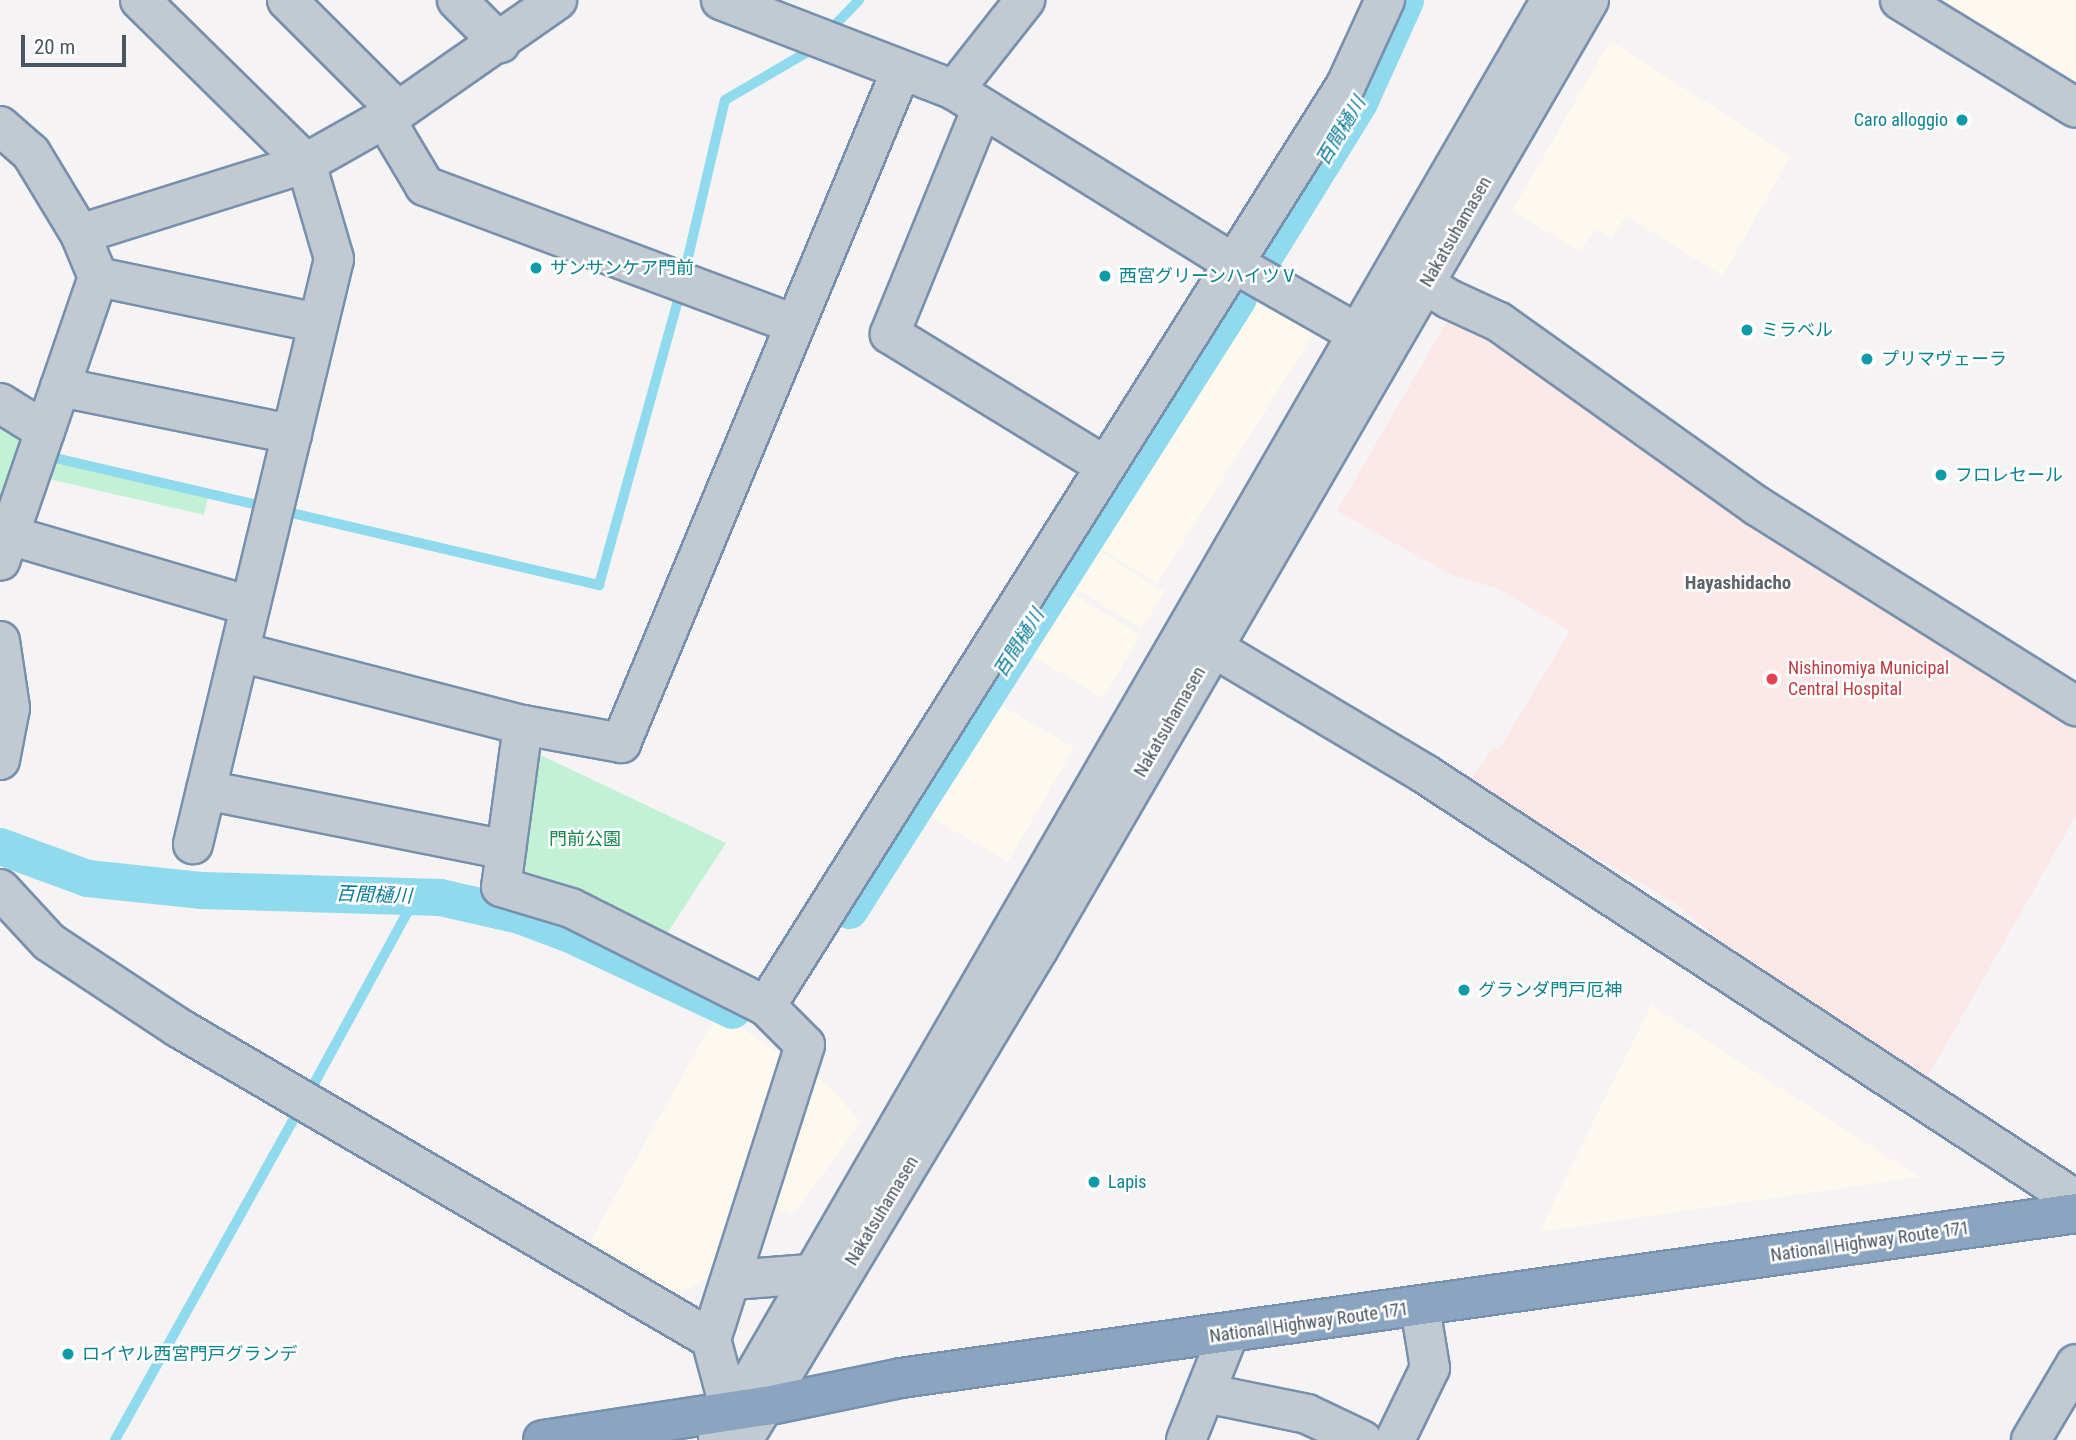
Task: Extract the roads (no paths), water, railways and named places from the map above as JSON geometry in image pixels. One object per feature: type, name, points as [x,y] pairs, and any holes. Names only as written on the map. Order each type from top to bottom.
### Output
[{"type":"highway","name":"National Highway Route 171","points":[[543,1440],[739,1424],[901,1378],[1228,1335],[2076,1213]]},
{"type":"street","points":[[140,0],[306,163],[334,259],[193,844]]},
{"type":"street","points":[[287,0],[391,115],[425,186],[792,323]]},
{"type":"street","points":[[457,0],[500,43]]},
{"type":"street","points":[[80,234],[306,163],[391,115],[500,43],[557,0]]},
{"type":"street","points":[[721,0],[968,99],[1233,263],[1357,334]]},
{"type":"street","points":[[1025,0],[968,99],[890,334],[1105,466]]},
{"type":"street","points":[[766,1006],[1346,85],[1385,0]]},
{"type":"street","name":"Nakatsuhamasen","points":[[739,1424],[810,1274],[1198,639],[1357,334],[1412,275],[1551,0]]},
{"type":"street","name":"Nakatsuhamasen","points":[[739,1424],[1412,275],[1589,0]]},
{"type":"street","points":[[1900,0],[2076,108]]},
{"type":"street","points":[[240,652],[523,725],[621,743],[792,323],[900,73]]},
{"type":"street","points":[[0,127],[31,153],[80,234],[98,277],[5,548],[250,606]]},
{"type":"street","points":[[1412,275],[1499,322],[1757,506],[2076,706]]},
{"type":"street","points":[[98,277],[318,323]]},
{"type":"street","points":[[60,387],[292,434]]},
{"type":"street","points":[[0,402],[45,430]]},
{"type":"street","points":[[1198,639],[1442,785],[2076,1200]]},
{"type":"street","points":[[0,644],[10,708],[0,761]]},
{"type":"street","points":[[523,725],[501,887],[570,908],[766,1006],[805,1045],[711,1339],[739,1424]]},
{"type":"street","points":[[206,790],[506,850]]},
{"type":"street","points":[[0,889],[49,942],[179,1028],[711,1339]]},
{"type":"street","points":[[732,1280],[810,1274]]},
{"type":"street","points":[[1395,1440],[1430,1368],[1420,1307]]},
{"type":"street","points":[[1186,1440],[1228,1335]]},
{"type":"street","points":[[2031,1440],[2076,1364]]},
{"type":"street","points":[[1205,1393],[1307,1414],[1362,1440]]},
{"type":"waterway","points":[[834,26],[859,0]]},
{"type":"waterway","name":"百間樋川","points":[[1264,256],[1359,102],[1405,0]]},
{"type":"waterway","points":[[283,511],[599,585],[678,300],[725,100],[807,52]]},
{"type":"waterway","name":"百間樋川","points":[[849,910],[1238,298]]},
{"type":"waterway","points":[[51,457],[257,505]]},
{"type":"waterway","name":"百間樋川","points":[[0,846],[87,878],[202,890],[440,897],[519,915],[570,934],[732,1010]]},
{"type":"waterway","points":[[310,1091],[417,895]]},
{"type":"waterway","points":[[115,1440],[300,1108]]},
{"type":"place","name":"Caro alloggio","points":[[1962,120]]},
{"type":"place","name":"サンサンケア門前","points":[[536,268]]},
{"type":"place","name":"西宮グリーンハイツⅤ","points":[[1105,276]]},
{"type":"place","name":"ミラベル","points":[[1747,330]]},
{"type":"place","name":"プリマヴェーラ","points":[[1867,359]]},
{"type":"place","name":"フロレセール","points":[[1941,475]]},
{"type":"place","name":"Nishinomiya Municipal Central Hospital","points":[[1772,679]]},
{"type":"place","name":"グランダ門戸厄神","points":[[1464,990]]},
{"type":"place","name":"Lapis","points":[[1094,1182]]},
{"type":"place","name":"ロイヤル西宮門戸グランデ","points":[[68,1354]]},
{"type":"district","name":"Hayashidacho","points":[[1738,583]]},
{"type":"park label","name":"門前公園","points":[[585,839]]}]
